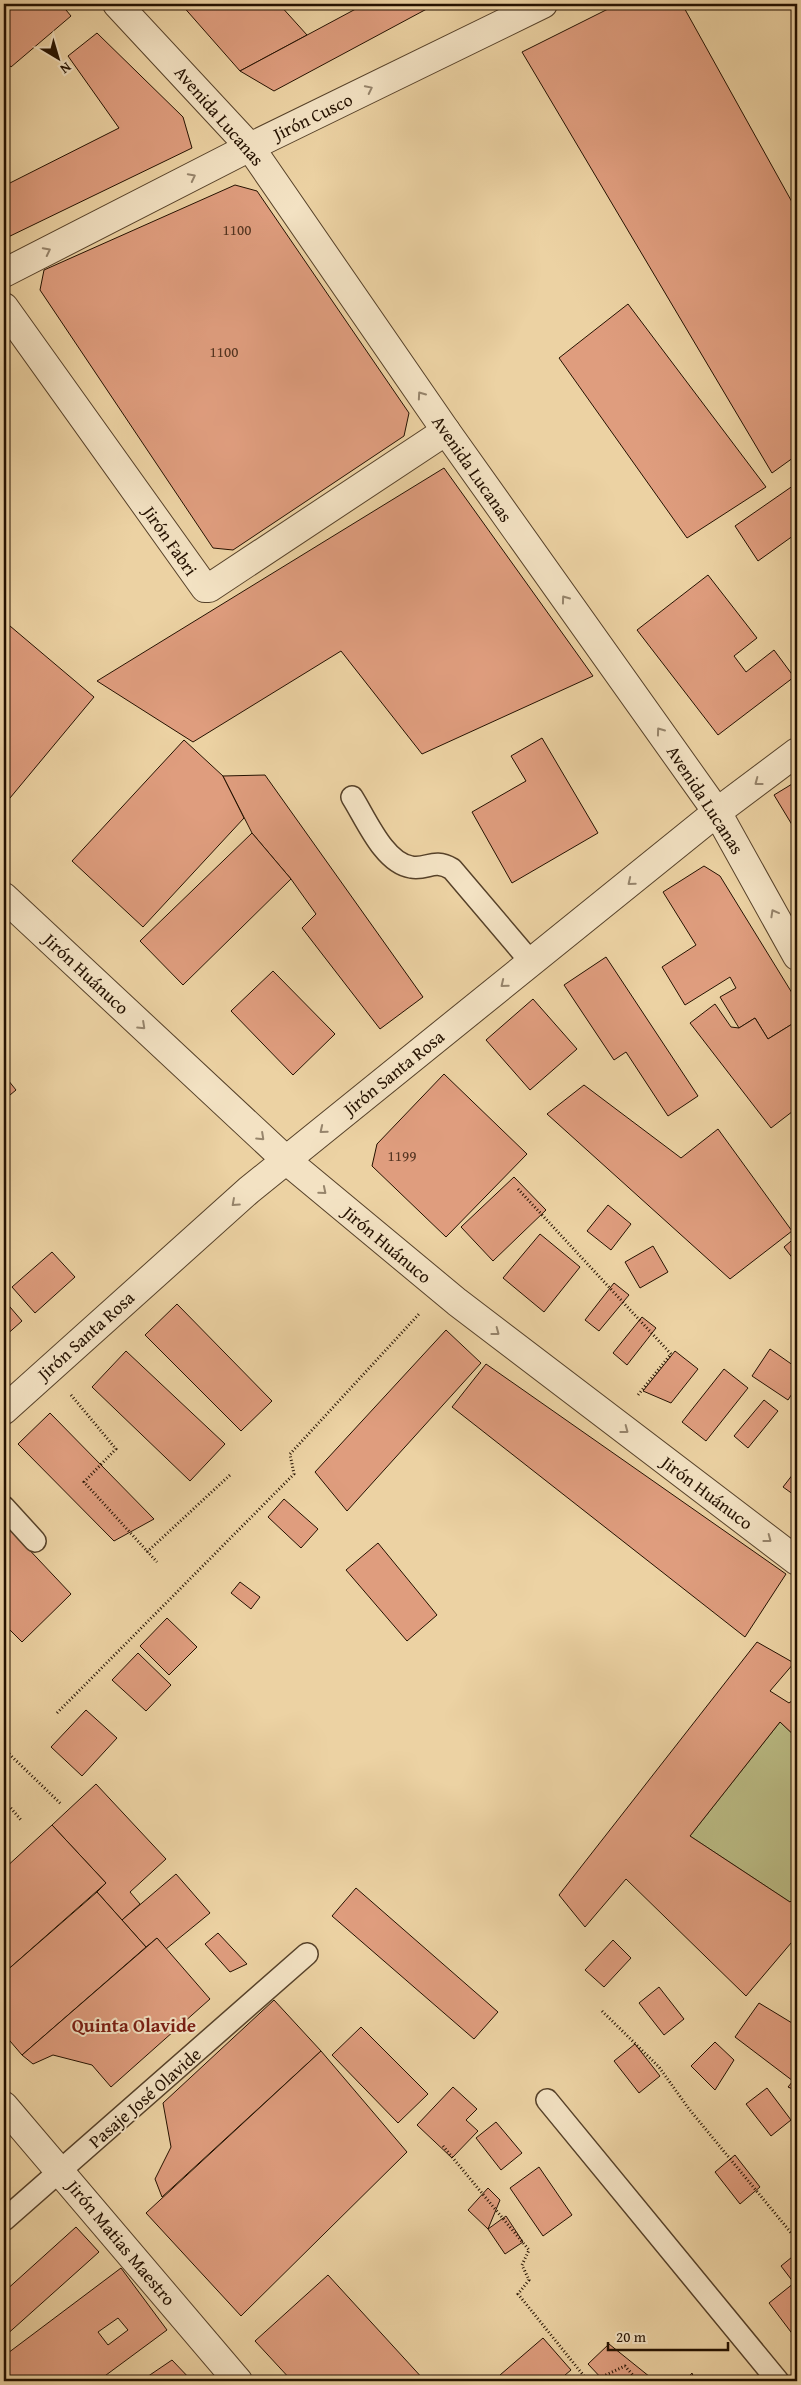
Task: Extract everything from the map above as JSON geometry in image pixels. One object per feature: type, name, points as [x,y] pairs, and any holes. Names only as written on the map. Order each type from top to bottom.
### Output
[{"type":"street","name":"Avenida Lucanas","points":[[117,4],[250,147],[446,431],[717,812],[797,956]]},
{"type":"street","name":"Jirón Cusco","points":[[4,273],[250,147],[543,4]]},
{"type":"street","name":"Jirón Fabri","points":[[4,306],[205,588],[209,588],[446,431]]},
{"type":"street","name":"Jirón Santa Rosa","points":[[4,1410],[185,1247],[286,1160],[717,812],[797,752]]},
{"type":"street","name":"Jirón Huánuco","points":[[4,897],[286,1160],[441,1290],[797,1561]]},
{"type":"street","name":"Jirón Matias Maestro","points":[[4,2106],[238,2381]]},
{"type":"lane","points":[[352,797],[385,850],[396,862],[412,867],[442,863],[452,869],[531,962]]},
{"type":"lane","points":[[4,1507],[35,1541]]},
{"type":"lane","name":"Pasaje José Olavide","points":[[4,2220],[61,2172],[307,1954]]},
{"type":"lane","points":[[547,2100],[778,2381]]},
{"type":"path","points":[[518,1189],[671,1354],[615,1423]]},
{"type":"path","points":[[57,1713],[294,1474],[290,1454],[441,1290]]},
{"type":"path","points":[[49,1370],[116,1449],[84,1482],[157,1562]]},
{"type":"path","points":[[147,1552],[230,1475]]},
{"type":"path","points":[[4,1749],[61,1804]]},
{"type":"path","points":[[4,1800],[21,1820]]},
{"type":"path","points":[[602,2011],[659,2067],[689,2109],[797,2240]]},
{"type":"path","points":[[443,2146],[529,2250],[522,2265],[529,2280],[518,2294],[588,2381]]},
{"type":"path","points":[[593,2381],[625,2366],[638,2381]]},
{"type":"green space","points":[[780,1722],[797,1738],[797,1895],[790,1902],[690,1836]]},
{"type":"building","points":[[4,4],[61,4],[71,16],[11,67],[4,59]]},
{"type":"building","points":[[181,4],[279,4],[307,35],[240,71]]},
{"type":"building","points":[[365,4],[436,4],[274,91],[240,71]]},
{"type":"building","points":[[618,4],[682,4],[797,211],[797,344],[795,346],[797,351],[797,455],[772,473],[522,52]]},
{"type":"building","points":[[97,33],[183,117],[192,148],[4,239],[4,186],[119,128],[68,56]]},
{"type":"building","points":[[235,185],[257,191],[409,413],[404,436],[233,550],[213,548],[40,290],[44,270]]},
{"type":"building","points":[[628,304],[766,487],[687,538],[559,358]]},
{"type":"building","points":[[444,468],[593,676],[422,754],[341,651],[193,742],[97,681]]},
{"type":"building","points":[[797,483],[797,533],[758,561],[735,526]]},
{"type":"building","points":[[708,575],[757,638],[734,656],[746,672],[774,650],[794,677],[718,735],[637,630]]},
{"type":"building","points":[[10,626],[94,697],[5,804],[4,633]]},
{"type":"building","points":[[542,738],[598,833],[512,883],[472,812],[526,781],[511,756]]},
{"type":"building","points":[[184,740],[223,776],[244,818],[143,927],[72,861]]},
{"type":"building","points":[[265,775],[423,997],[380,1029],[302,928],[316,914],[291,879],[252,833],[223,776]]},
{"type":"building","points":[[797,781],[797,833],[774,795]]},
{"type":"building","points":[[252,833],[291,879],[183,985],[140,941]]},
{"type":"building","points":[[704,866],[720,876],[797,1001],[797,1021],[768,1039],[755,1018],[739,1028],[720,997],[736,988],[730,977],[685,1005],[662,967],[696,945],[663,892]]},
{"type":"building","points":[[606,957],[698,1096],[668,1116],[626,1052],[614,1060],[564,985]]},
{"type":"building","points":[[273,971],[335,1034],[293,1075],[231,1011]]},
{"type":"building","points":[[533,999],[577,1049],[530,1090],[486,1040]]},
{"type":"building","points":[[715,1004],[731,1027],[739,1028],[755,1018],[768,1039],[797,1021],[797,1108],[771,1128],[690,1023]]},
{"type":"building","points":[[444,1074],[527,1154],[446,1237],[372,1166],[377,1144]]},
{"type":"building","points":[[4,1075],[16,1090],[4,1100]]},
{"type":"building","points":[[584,1085],[681,1158],[718,1129],[792,1231],[730,1279],[547,1114]]},
{"type":"building","points":[[514,1177],[546,1210],[493,1261],[461,1227]]},
{"type":"building","points":[[608,1205],[631,1224],[611,1250],[587,1231]]},
{"type":"building","points":[[540,1234],[580,1267],[544,1312],[503,1278]]},
{"type":"building","points":[[797,1236],[797,1264],[784,1247]]},
{"type":"building","points":[[653,1246],[668,1272],[640,1288],[625,1262]]},
{"type":"building","points":[[52,1252],[75,1277],[35,1313],[12,1287]]},
{"type":"building","points":[[614,1283],[629,1295],[599,1331],[585,1320]]},
{"type":"building","points":[[4,1300],[22,1321],[4,1337]]},
{"type":"building","points":[[177,1304],[272,1401],[241,1431],[145,1335]]},
{"type":"building","points":[[642,1317],[656,1328],[627,1365],[613,1353]]},
{"type":"building","points":[[446,1330],[481,1363],[347,1511],[315,1472]]},
{"type":"building","points":[[770,1349],[797,1368],[797,1386],[788,1400],[752,1376]]},
{"type":"building","points":[[126,1351],[225,1444],[190,1481],[92,1387]]},
{"type":"building","points":[[675,1351],[698,1369],[671,1403],[643,1391]]},
{"type":"building","points":[[486,1364],[786,1574],[745,1637],[452,1407]]},
{"type":"building","points":[[724,1369],[748,1388],[706,1441],[682,1422]]},
{"type":"building","points":[[764,1400],[778,1411],[748,1448],[734,1436]]},
{"type":"building","points":[[50,1413],[154,1519],[114,1541],[18,1444]]},
{"type":"building","points":[[797,1469],[797,1497],[783,1487]]},
{"type":"building","points":[[284,1499],[318,1529],[301,1548],[268,1517]]},
{"type":"building","points":[[4,1523],[71,1594],[22,1642],[4,1624]]},
{"type":"building","points":[[378,1543],[437,1615],[407,1641],[346,1570]]},
{"type":"building","points":[[240,1582],[260,1597],[251,1609],[231,1593]]},
{"type":"building","points":[[167,1618],[197,1647],[169,1675],[140,1646]]},
{"type":"building","points":[[4,1642],[10,1648],[4,1654]]},
{"type":"building","points":[[757,1642],[794,1663],[770,1691],[789,1703],[797,1697],[797,1738],[780,1722],[690,1836],[790,1902],[797,1895],[797,1936],[746,1996],[626,1879],[585,1927],[559,1895]]},
{"type":"building","points":[[138,1653],[171,1685],[146,1711],[112,1680]]},
{"type":"building","points":[[86,1710],[117,1738],[82,1776],[51,1747]]},
{"type":"building","points":[[96,1784],[166,1859],[130,1892],[140,1904],[122,1920],[97,1892],[106,1883],[52,1825]]},
{"type":"building","points":[[52,1825],[106,1883],[4,1973],[4,1869]]},
{"type":"building","points":[[176,1874],[210,1913],[166,1949],[157,1938],[146,1947],[122,1920]]},
{"type":"building","points":[[356,1888],[498,2012],[474,2039],[332,1916]]},
{"type":"building","points":[[97,1892],[146,1947],[22,2055],[4,2034],[4,1973]]},
{"type":"building","points":[[218,1933],[247,1964],[230,1972],[205,1944]]},
{"type":"building","points":[[157,1938],[210,1999],[111,2087],[92,2065],[53,2055],[33,2064],[22,2055]]},
{"type":"building","points":[[613,1940],[631,1958],[604,1987],[585,1970]]},
{"type":"building","points":[[659,1987],[684,2019],[664,2035],[639,2003]]},
{"type":"building","points":[[274,2000],[321,2051],[162,2197],[155,2179],[171,2147],[163,2103]]},
{"type":"building","points":[[759,2003],[797,2026],[797,2091],[788,2087],[793,2081],[735,2037]]},
{"type":"building","points":[[361,2027],[428,2094],[398,2123],[332,2055]]},
{"type":"building","points":[[715,2042],[734,2060],[715,2090],[691,2066]]},
{"type":"building","points":[[635,2044],[660,2076],[639,2093],[614,2061]]},
{"type":"building","points":[[321,2051],[407,2152],[241,2316],[146,2213]]},
{"type":"building","points":[[453,2087],[477,2109],[466,2120],[478,2131],[452,2158],[417,2125]]},
{"type":"building","points":[[767,2088],[791,2120],[771,2136],[746,2104]]},
{"type":"building","points":[[496,2122],[522,2153],[501,2170],[476,2138]]},
{"type":"building","points":[[797,2129],[797,2144],[792,2136]]},
{"type":"building","points":[[735,2155],[760,2187],[740,2204],[715,2172]]},
{"type":"building","points":[[539,2167],[572,2215],[543,2236],[510,2188]]},
{"type":"building","points":[[488,2188],[500,2200],[488,2229],[468,2210]]},
{"type":"building","points":[[506,2216],[523,2242],[505,2254],[488,2229]]},
{"type":"building","points":[[76,2227],[99,2252],[4,2337],[4,2292]]},
{"type":"building","points":[[797,2253],[797,2340],[769,2303],[794,2283],[781,2266]]},
{"type":"building","points":[[121,2268],[167,2330],[98,2381],[4,2381],[4,2356]],"holes":[[[118,2318],[128,2330],[108,2345],[98,2332]]]},
{"type":"building","points":[[328,2275],[425,2381],[292,2381],[255,2341]]},
{"type":"building","points":[[543,2338],[571,2370],[558,2381],[505,2381],[500,2375]]},
{"type":"building","points":[[609,2344],[655,2381],[604,2381],[588,2364]]},
{"type":"building","points":[[172,2360],[192,2381],[141,2381]]},
{"type":"building","points":[[692,2373],[695,2381],[685,2381]]},
{"type":"district","name":"Quinta Olavide","points":[[134,2025]]}]
